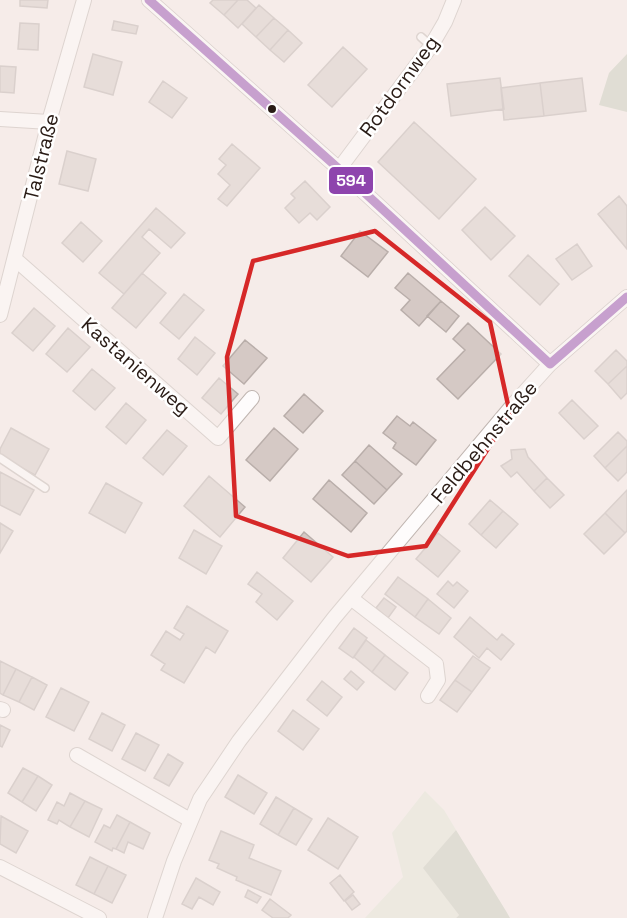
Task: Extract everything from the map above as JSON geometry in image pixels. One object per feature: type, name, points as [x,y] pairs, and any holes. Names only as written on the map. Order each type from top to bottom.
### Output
[{"type":"street","name":"Talstraße","points":[[0,315],[49,122],[84,0]]},
{"type":"street","points":[[149,0],[339,169],[549,364]]},
{"type":"street","name":"Rotdornweg","points":[[339,169],[426,42],[445,22],[454,0]]},
{"type":"street","points":[[0,119],[49,122]]},
{"type":"street","name":"Kastanienweg","points":[[15,259],[218,438],[252,398]]},
{"type":"street","name":"Feldbehnstraße","points":[[154,918],[190,820],[204,790],[239,741],[334,618],[549,364],[627,297]]},
{"type":"street","points":[[352,599],[436,664],[438,680],[428,696]]},
{"type":"street","points":[[77,755],[190,820]]},
{"type":"street","points":[[0,867],[99,918]]},
{"type":"lane","points":[[0,458],[45,488]]},
{"type":"highlighted area","points":[[375,231],[490,322],[510,414],[426,546],[348,556],[236,516],[227,357],[253,261]]},
{"type":"shaded area","points":[[425,791],[444,810],[456,830],[424,868],[459,915],[456,918],[365,918],[403,877],[392,833]]},
{"type":"green space","points":[[627,54],[627,112],[599,105],[609,73]]},
{"type":"green space","points":[[456,830],[510,918],[456,918],[459,915],[423,868]]},
{"type":"building","points":[[20,0],[48,0],[47,8],[20,6]]},
{"type":"building","points":[[213,0],[238,0],[224,15],[210,3]]},
{"type":"building","points":[[238,0],[247,0],[256,8],[238,28],[224,15]]},
{"type":"building","points":[[259,5],[274,18],[256,37],[242,24]]},
{"type":"building","points":[[274,18],[288,30],[270,50],[256,37]]},
{"type":"building","points":[[114,21],[138,26],[136,34],[112,30]]},
{"type":"building","points":[[20,23],[39,24],[38,50],[18,49]]},
{"type":"building","points":[[288,30],[302,43],[284,62],[270,50]]},
{"type":"building","points":[[343,47],[367,69],[332,107],[308,85]]},
{"type":"building","points":[[93,54],[122,62],[113,95],[84,87]]},
{"type":"building","points":[[0,66],[16,67],[14,93],[0,92]]},
{"type":"building","points":[[500,78],[504,109],[451,116],[447,84]]},
{"type":"building","points":[[582,78],[586,111],[544,116],[540,83]]},
{"type":"building","points":[[163,81],[187,98],[172,118],[149,102]]},
{"type":"building","points":[[540,83],[544,116],[504,120],[501,88]]},
{"type":"building","points":[[414,122],[476,179],[439,219],[378,162]]},
{"type":"building","points":[[232,144],[260,168],[227,206],[218,199],[230,185],[218,174],[226,165],[219,159]]},
{"type":"building","points":[[67,151],[96,159],[88,191],[59,184]]},
{"type":"building","points":[[305,181],[330,207],[317,220],[310,213],[299,223],[285,208],[295,198],[291,194]]},
{"type":"building","points":[[619,196],[627,206],[627,249],[598,214]]},
{"type":"building","points":[[485,207],[515,236],[491,260],[462,230]]},
{"type":"building","points":[[156,208],[185,233],[171,248],[149,229],[142,237],[160,253],[124,294],[99,273]]},
{"type":"building","points":[[81,222],[102,241],[83,262],[62,243]]},
{"type":"building","points":[[360,231],[388,252],[368,277],[341,256]]},
{"type":"building","points":[[577,244],[592,266],[572,280],[556,259]]},
{"type":"building","points":[[528,255],[559,284],[540,305],[509,276]]},
{"type":"building","points":[[142,273],[166,293],[136,328],[112,308]]},
{"type":"building","points":[[408,273],[441,301],[419,326],[401,310],[410,300],[395,288]]},
{"type":"building","points":[[184,294],[204,310],[179,339],[160,323]]},
{"type":"building","points":[[441,301],[459,316],[446,332],[427,316]]},
{"type":"building","points":[[34,308],[55,326],[33,351],[12,333]]},
{"type":"building","points":[[468,323],[501,354],[458,399],[437,379],[465,350],[453,339]]},
{"type":"building","points":[[68,328],[90,347],[67,372],[46,354]]},
{"type":"building","points":[[195,337],[215,353],[197,375],[178,359]]},
{"type":"building","points":[[245,340],[267,358],[244,384],[223,366]]},
{"type":"building","points":[[616,350],[627,361],[627,366],[608,384],[595,371]]},
{"type":"building","points":[[627,366],[627,393],[621,399],[608,384]]},
{"type":"building","points":[[92,369],[115,388],[95,410],[73,391]]},
{"type":"building","points":[[219,378],[238,394],[221,414],[202,398]]},
{"type":"building","points":[[304,394],[323,411],[303,433],[284,416]]},
{"type":"building","points":[[572,400],[598,426],[584,439],[559,413]]},
{"type":"building","points":[[126,403],[146,420],[126,444],[106,427]]},
{"type":"building","points":[[397,416],[410,426],[413,422],[436,440],[416,465],[393,448],[396,443],[383,433]]},
{"type":"building","points":[[11,428],[49,449],[35,475],[0,456],[0,449]]},
{"type":"building","points":[[274,428],[298,449],[270,481],[246,460]]},
{"type":"building","points":[[167,430],[187,446],[163,475],[143,458]]},
{"type":"building","points":[[618,432],[627,441],[627,446],[605,468],[594,456]]},
{"type":"building","points":[[369,445],[402,474],[387,490],[355,461]]},
{"type":"building","points":[[627,446],[627,472],[618,481],[605,468]]},
{"type":"building","points":[[525,449],[528,457],[547,478],[534,491],[517,472],[511,477],[501,466],[512,459],[511,450]]},
{"type":"building","points":[[355,461],[387,490],[374,504],[342,475]]},
{"type":"building","points":[[0,472],[34,490],[20,515],[0,505]]},
{"type":"building","points":[[209,476],[245,507],[220,537],[184,506]]},
{"type":"building","points":[[547,478],[564,495],[550,508],[534,491]]},
{"type":"building","points":[[329,480],[367,513],[351,532],[313,499]]},
{"type":"building","points":[[106,483],[142,503],[125,533],[89,513]]},
{"type":"building","points":[[627,490],[627,531],[625,533],[605,513]]},
{"type":"building","points":[[490,500],[503,511],[481,535],[469,524]]},
{"type":"building","points":[[503,511],[518,524],[496,548],[481,535]]},
{"type":"building","points":[[605,513],[625,533],[604,554],[584,534]]},
{"type":"building","points":[[0,523],[13,531],[0,553]]},
{"type":"building","points":[[194,530],[222,546],[206,574],[179,558]]},
{"type":"building","points":[[304,532],[333,557],[311,582],[283,558]]},
{"type":"building","points":[[438,533],[460,551],[438,577],[416,559]]},
{"type":"building","points":[[257,572],[293,601],[277,620],[256,602],[262,594],[248,584]]},
{"type":"building","points":[[398,577],[428,599],[415,617],[385,594]]},
{"type":"building","points":[[448,581],[453,586],[457,582],[468,591],[454,608],[437,594]]},
{"type":"building","points":[[384,598],[396,607],[388,618],[376,608]]},
{"type":"building","points":[[428,599],[451,618],[439,634],[415,617]]},
{"type":"building","points":[[187,606],[228,631],[215,653],[206,647],[184,683],[161,670],[165,664],[151,655],[166,631],[180,640],[184,634],[174,628]]},
{"type":"building","points":[[470,617],[497,640],[502,634],[514,644],[501,660],[487,648],[479,658],[454,637]]},
{"type":"building","points":[[354,628],[367,638],[353,658],[339,648]]},
{"type":"building","points":[[366,640],[385,655],[372,672],[354,657]]},
{"type":"building","points":[[385,655],[408,673],[395,690],[372,672]]},
{"type":"building","points":[[473,656],[490,668],[472,692],[455,680]]},
{"type":"building","points":[[0,661],[16,669],[3,695],[0,693]]},
{"type":"building","points":[[16,669],[32,677],[19,702],[3,695]]},
{"type":"building","points":[[351,671],[364,682],[357,690],[344,679]]},
{"type":"building","points":[[32,677],[47,685],[34,710],[19,702]]},
{"type":"building","points":[[455,680],[472,692],[457,712],[440,700]]},
{"type":"building","points":[[322,681],[342,697],[327,716],[307,700]]},
{"type":"building","points":[[61,688],[89,702],[74,731],[46,717]]},
{"type":"building","points":[[293,710],[319,729],[303,750],[278,731]]},
{"type":"building","points":[[102,713],[125,725],[112,751],[89,739]]},
{"type":"building","points":[[0,725],[10,730],[2,747],[0,746]]},
{"type":"building","points":[[136,733],[159,745],[145,771],[122,759]]},
{"type":"building","points":[[168,754],[183,763],[169,786],[154,778]]},
{"type":"building","points":[[23,768],[38,776],[22,802],[8,793]]},
{"type":"building","points":[[238,775],[267,793],[254,814],[225,797]]},
{"type":"building","points":[[38,776],[52,785],[36,811],[22,802]]},
{"type":"building","points":[[70,793],[85,801],[70,827],[59,820],[57,824],[48,820],[57,802],[64,806]]},
{"type":"building","points":[[276,797],[294,808],[278,835],[260,824]]},
{"type":"building","points":[[85,801],[102,809],[89,837],[70,827]]},
{"type":"building","points":[[294,808],[312,819],[296,845],[278,835]]},
{"type":"building","points":[[117,815],[130,822],[116,849],[113,848],[112,851],[95,842],[104,825],[110,828]]},
{"type":"building","points":[[1,816],[28,831],[16,853],[0,844]]},
{"type":"building","points":[[328,818],[358,837],[338,869],[308,850]]},
{"type":"building","points":[[130,822],[150,833],[143,849],[128,842],[124,853],[116,849]]},
{"type":"building","points":[[221,831],[254,845],[249,858],[281,871],[271,895],[236,880],[237,877],[217,868],[219,864],[209,860]]},
{"type":"building","points":[[90,857],[108,866],[94,894],[76,885]]},
{"type":"building","points":[[108,866],[126,875],[112,903],[94,894]]},
{"type":"building","points":[[340,875],[354,892],[344,901],[330,883]]},
{"type":"building","points":[[196,878],[220,892],[213,905],[199,897],[192,909],[182,904]]},
{"type":"building","points":[[248,890],[261,897],[257,903],[245,897]]},
{"type":"building","points":[[353,895],[360,904],[352,910],[345,901]]},
{"type":"building","points":[[270,899],[291,915],[288,918],[273,918],[262,910]]},
{"type":"transit line","name":"594","points":[[149,0],[339,169],[550,364]]},
{"type":"transit line","name":"594","points":[[550,364],[627,297]]}]
